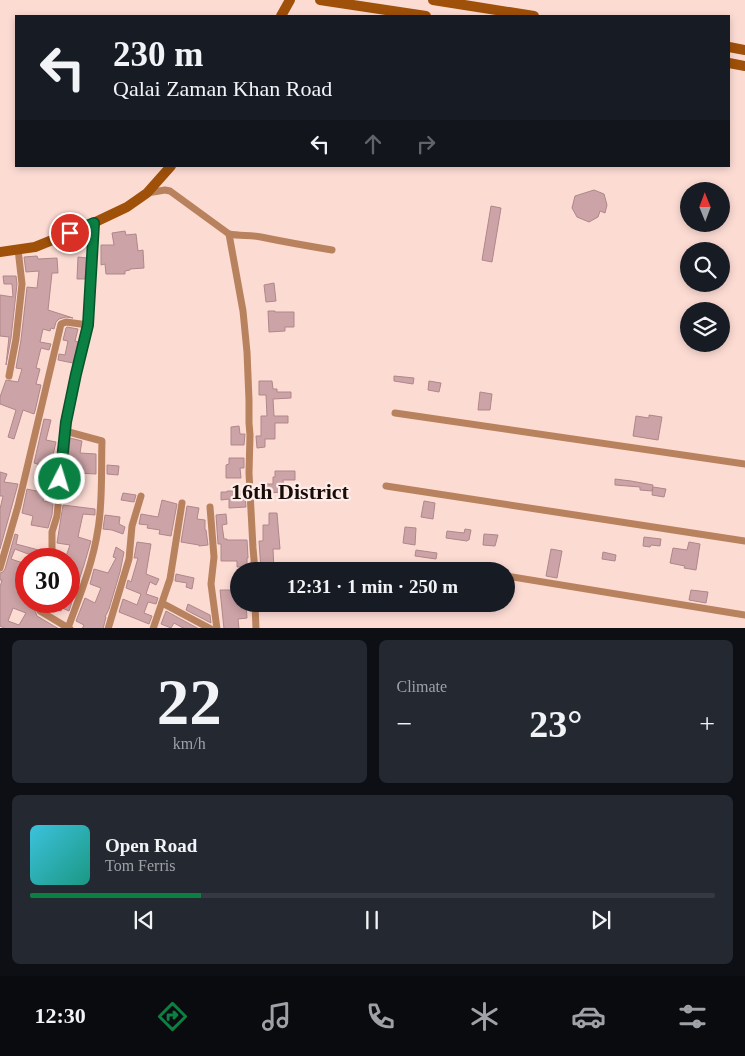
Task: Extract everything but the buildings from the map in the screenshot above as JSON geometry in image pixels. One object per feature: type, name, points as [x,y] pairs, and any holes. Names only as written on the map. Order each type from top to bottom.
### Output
[{"type":"main road","points":[[282,15],[290,0]]},
{"type":"main road","points":[[320,0],[419,15]]},
{"type":"main road","points":[[433,0],[528,15]]},
{"type":"main road","points":[[730,47],[745,50]]},
{"type":"main road","points":[[730,63],[745,66]]},
{"type":"main road","points":[[0,252],[35,246],[94,223],[127,207],[147,193],[170,167]]},
{"type":"street","points":[[147,193],[170,191],[229,234],[259,237],[332,250]]},
{"type":"street","points":[[52,548],[52,532],[56,516],[66,422],[88,325],[94,223]]},
{"type":"street","points":[[229,234],[243,311],[247,352],[250,435],[249,473],[254,562]]},
{"type":"street","points":[[9,376],[16,339],[22,284],[18,249]]},
{"type":"street","points":[[0,568],[20,497],[61,324],[66,322],[88,325]]},
{"type":"street","points":[[396,413],[745,464]]},
{"type":"street","points":[[43,613],[69,628],[92,559],[98,527],[101,501],[102,441],[65,431]]},
{"type":"street","points":[[386,486],[745,541]]},
{"type":"street","points":[[108,628],[129,559],[132,526],[141,496]]},
{"type":"street","points":[[153,628],[170,579],[182,503]]},
{"type":"street","points":[[210,507],[214,557],[211,584],[217,628]]},
{"type":"street","points":[[515,577],[745,615]]},
{"type":"street","points":[[162,602],[211,628]]},
{"type":"street","points":[[255,612],[256,628]]},
{"type":"district","name":"16th District","points":[[290,491]]},
{"type":"route","points":[[60,479],[66,422],[88,325],[94,223],[70,233]]}]
